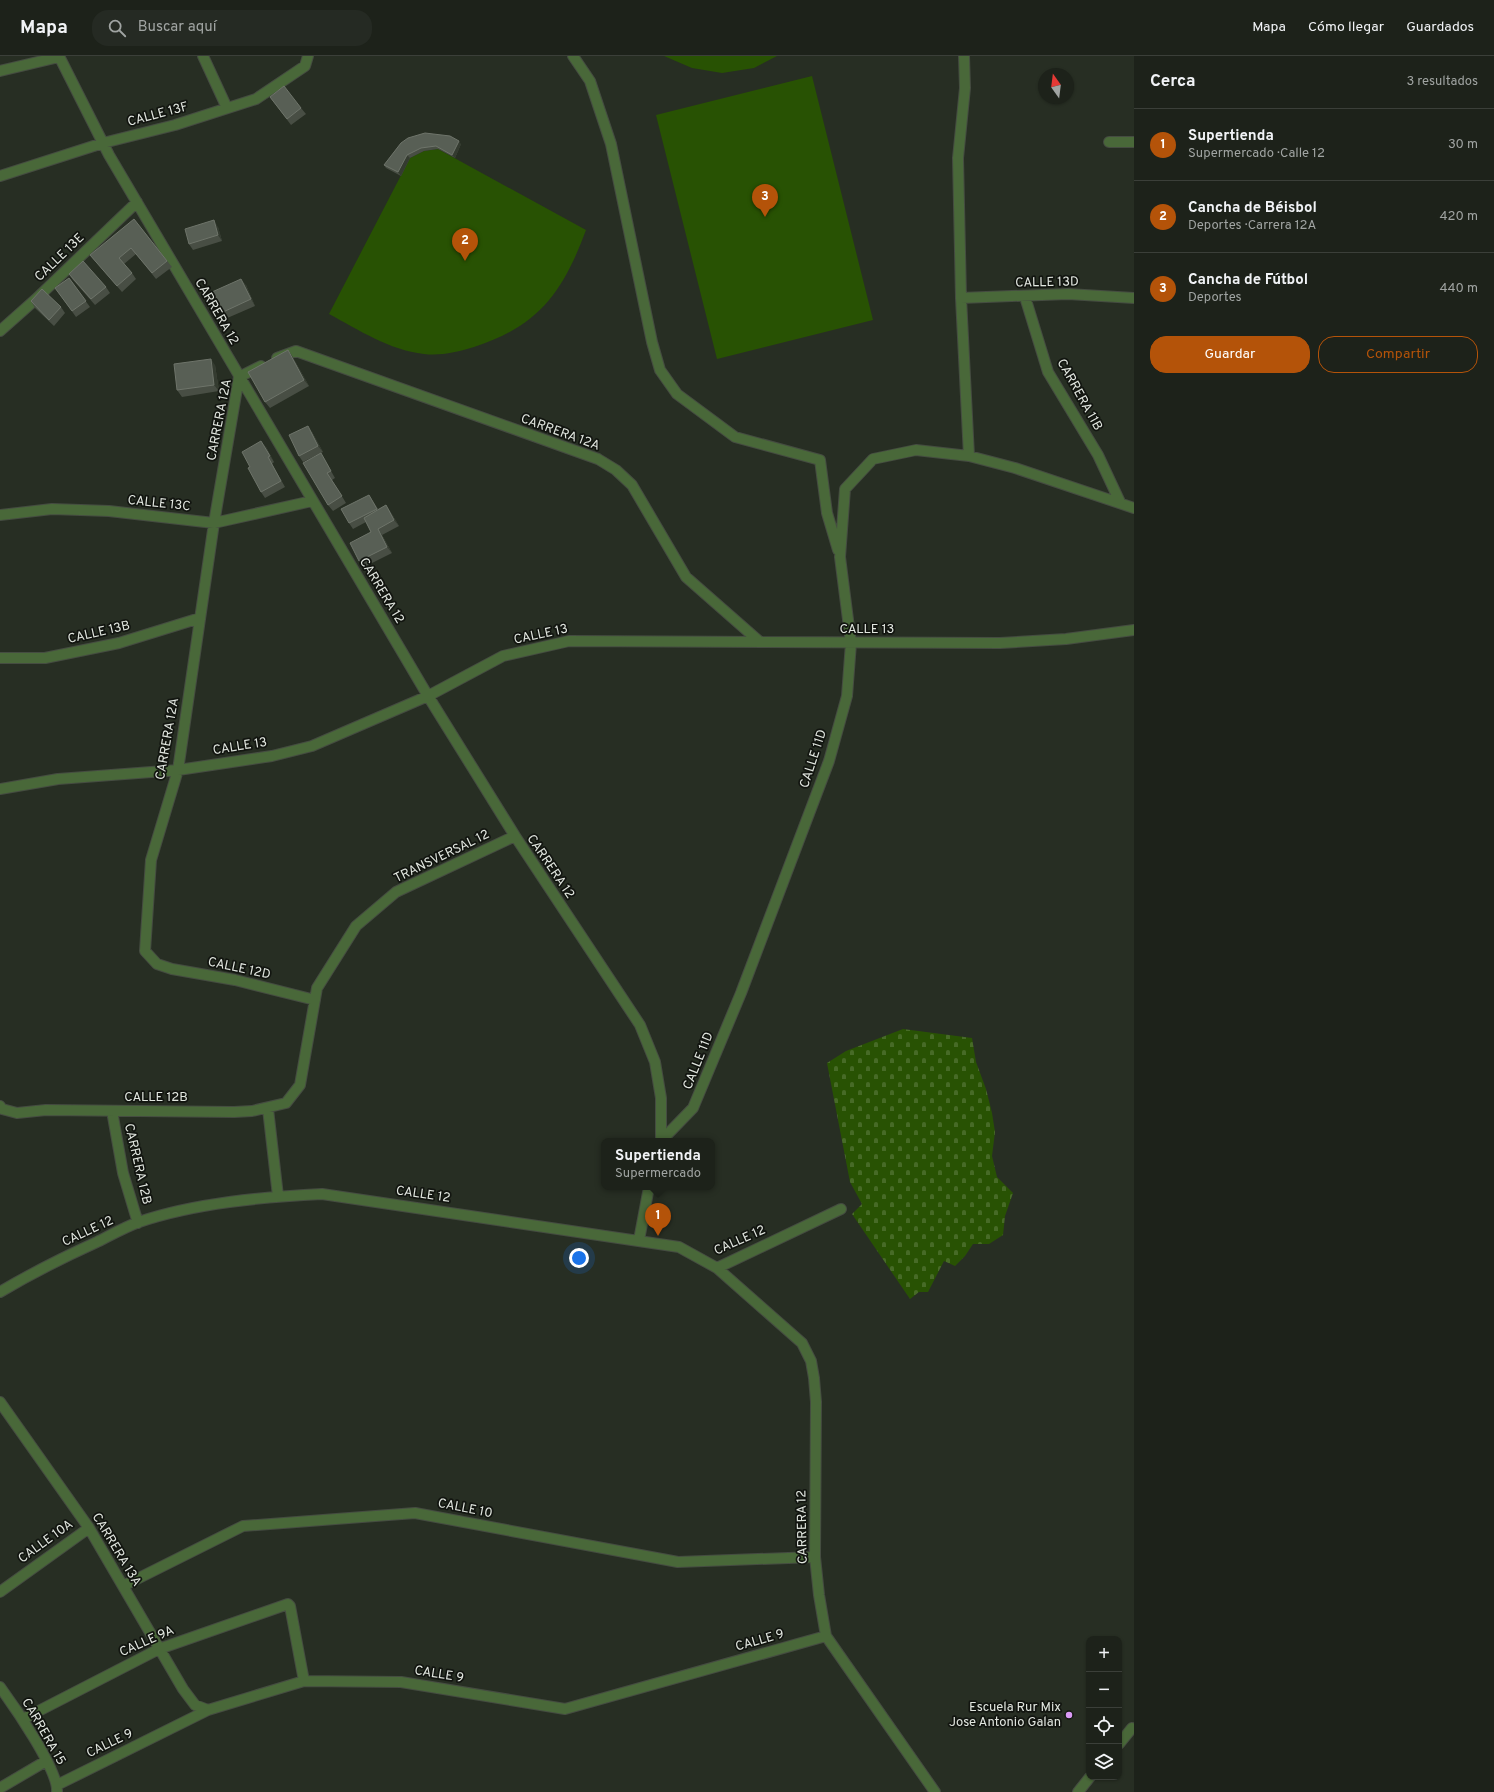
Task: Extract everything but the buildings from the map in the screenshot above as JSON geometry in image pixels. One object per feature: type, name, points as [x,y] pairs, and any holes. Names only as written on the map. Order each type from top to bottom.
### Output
[{"type":"street","points":[[203,56],[226,108]]},
{"type":"street","name":"CALLE 13F","points":[[0,176],[103,143],[175,126],[256,99],[305,66],[308,56]]},
{"type":"street","points":[[573,56],[590,81],[610,144],[652,342],[660,370],[676,394],[735,437],[820,460],[827,514],[840,557]]},
{"type":"street","points":[[964,56],[965,88],[958,158],[961,298],[969,456]]},
{"type":"street","points":[[0,71],[59,57]]},
{"type":"street","name":"CARRERA 12","points":[[59,57],[103,143],[137,202],[428,696],[515,836],[640,1025],[655,1062],[661,1098],[661,1138]]},
{"type":"street","points":[[1109,142],[1134,142]]},
{"type":"street","name":"CALLE 13E","points":[[0,331],[36,299],[137,202]]},
{"type":"street","name":"CALLE 13D","points":[[961,298],[1025,297],[1068,294],[1134,298]]},
{"type":"street","name":"CARRERA 11B","points":[[1025,297],[1048,372],[1098,455],[1120,502]]},
{"type":"street","name":"CARRERA 12A","points":[[157,964],[145,951],[151,860],[178,770],[214,523],[239,377],[285,354],[296,351],[598,459],[616,470],[632,485],[686,577],[760,642]]},
{"type":"street","name":"CALLE 11D","points":[[664,1138],[693,1108],[741,992],[829,761],[847,696],[851,643],[840,557],[845,488],[873,459],[916,450],[969,456],[1015,468],[1120,502],[1134,508]]},
{"type":"street","name":"CALLE 13C","points":[[0,514],[52,509],[109,511],[214,523],[312,501]]},
{"type":"street","name":"CALLE 13B","points":[[0,658],[45,658],[111,644],[200,618]]},
{"type":"street","name":"CALLE 13","points":[[0,789],[58,779],[178,770],[272,756],[312,746],[428,696],[503,656],[569,641],[1000,643],[1066,639],[1134,630]]},
{"type":"street","name":"TRANSVERSAL 12","points":[[315,1000],[317,988],[356,926],[396,892],[515,836]]},
{"type":"street","name":"CALLE 12D","points":[[157,964],[172,969],[235,980],[315,1000]]},
{"type":"street","name":"CALLE 12B","points":[[1,1107],[17,1113],[46,1110],[252,1111],[286,1103],[300,1085],[315,1000]]},
{"type":"street","points":[[268,1108],[278,1196]]},
{"type":"street","name":"CARRERA 12B","points":[[112,1111],[123,1173],[138,1223]]},
{"type":"street","points":[[639,1240],[648,1190]]},
{"type":"street","name":"CALLE 12","points":[[0,1292],[39,1269],[138,1223],[176,1213],[227,1203],[278,1196],[322,1194],[679,1246],[717,1268],[840,1209]]},
{"type":"street","name":"CARRERA 12","points":[[717,1268],[802,1343],[811,1361],[816,1402],[815,1558],[818,1595],[826,1636],[935,1792]]},
{"type":"street","name":"CARRERA 13A","points":[[0,1402],[89,1528],[159,1649],[195,1705],[208,1710]]},
{"type":"street","name":"CALLE 10","points":[[123,1586],[243,1526],[415,1513],[678,1562],[815,1558]]},
{"type":"street","name":"CALLE 10A","points":[[0,1592],[89,1528]]},
{"type":"street","name":"CALLE 9A","points":[[23,1719],[159,1649],[288,1604],[290,1606],[304,1681]]},
{"type":"street","name":"CALLE 9","points":[[57,1788],[208,1710],[304,1681],[401,1682],[565,1709],[826,1636]]},
{"type":"street","name":"CARRERA 15","points":[[0,1687],[23,1719],[46,1761],[57,1788]]},
{"type":"street","points":[[1122,1740],[1132,1728]]},
{"type":"street","points":[[0,1788],[46,1761]]},
{"type":"street","points":[[1078,1792],[1088,1780]]},
{"type":"green space","points":[[664,56],[777,56],[754,68],[722,73],[692,68]]},
{"type":"green space","points":[[812,76],[873,320],[717,359],[656,115]]},
{"type":"green space","points":[[438,149],[586,230],[568,271],[558,289],[546,304],[532,317],[516,329],[474,347],[449,353],[424,354],[411,352],[386,344],[329,314],[410,158],[424,151]]},
{"type":"green space","points":[[903,1029],[972,1038],[976,1062],[986,1089],[992,1113],[995,1132],[992,1156],[997,1177],[1013,1193],[1005,1216],[1003,1235],[989,1244],[973,1244],[965,1256],[955,1266],[944,1261],[928,1292],[919,1292],[910,1299],[852,1214],[862,1204],[850,1182],[827,1063],[846,1051]]},
{"type":"place","name":"Cancha de Fútbol","points":[[765,217]]},
{"type":"place","name":"Cancha de Béisbol","points":[[465,261]]},
{"type":"place","name":"Supertienda","points":[[658,1236]]},
{"type":"place","name":"Escuela Rur Mix Jose Antonio Galan","points":[[1069,1715]]}]
